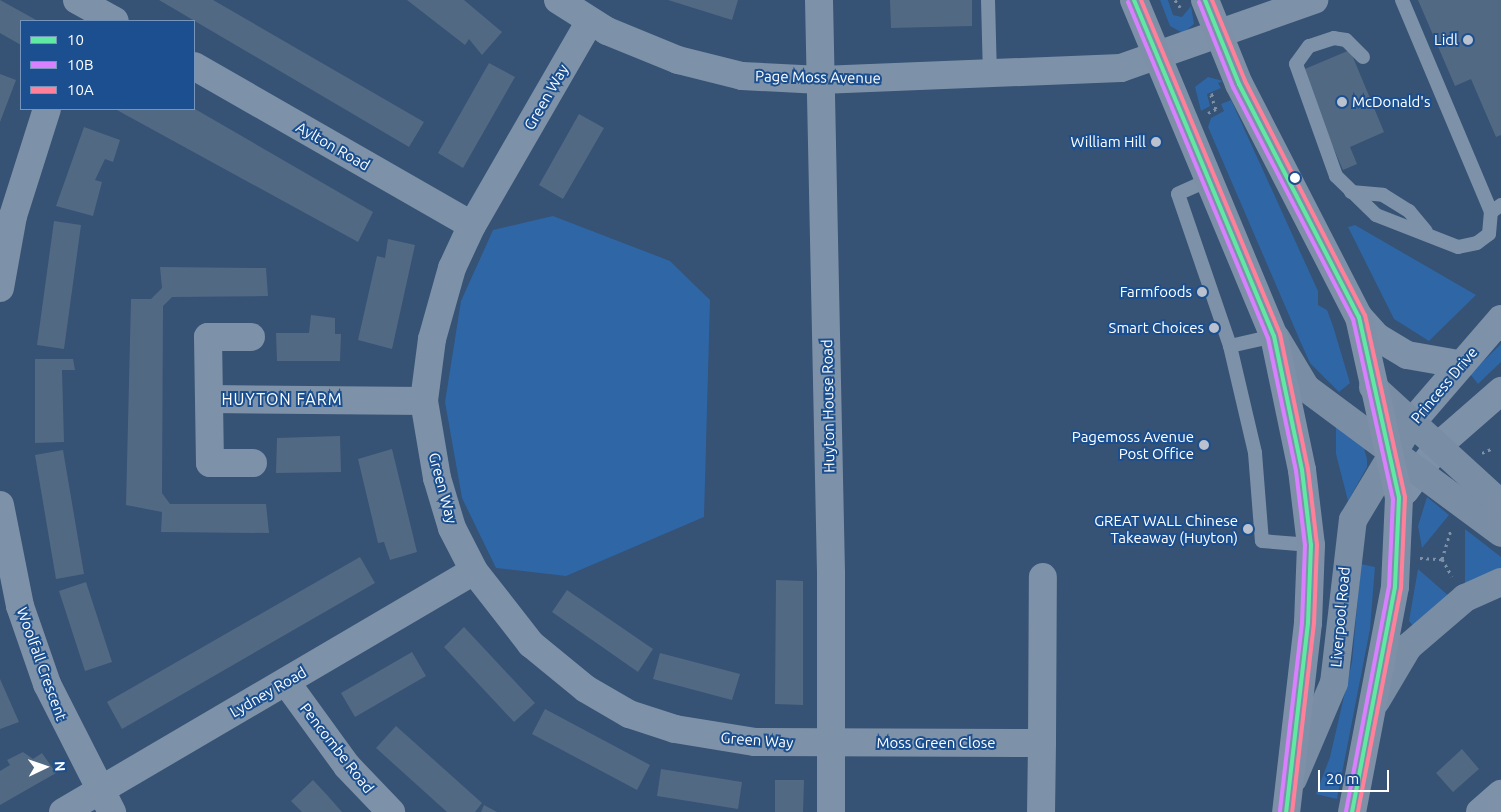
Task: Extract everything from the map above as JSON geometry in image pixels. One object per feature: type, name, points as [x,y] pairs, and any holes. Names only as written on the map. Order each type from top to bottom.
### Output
[{"type":"highway","name":"Liverpool Road","points":[[1134,0],[1155,57],[1211,179],[1274,336],[1302,470],[1311,545],[1302,698],[1292,782],[1286,812]]},
{"type":"highway","points":[[1205,0],[1217,33],[1359,317],[1373,387],[1391,454],[1399,498],[1397,567],[1376,701],[1352,812]]},
{"type":"main road","points":[[1274,336],[1306,388],[1391,454],[1501,533]]},
{"type":"main road","points":[[1373,387],[1501,504]]},
{"type":"main road","name":"Princess Drive","points":[[1391,454],[1412,422]]},
{"type":"main road","name":"Liverpool Road","points":[[1292,782],[1334,683],[1352,520],[1391,454]]},
{"type":"main road","points":[[1376,701],[1408,647],[1465,598],[1501,582]]},
{"type":"street","name":"Huyton House Road","points":[[819,0],[831,812]]},
{"type":"street","name":"Page Moss Avenue","points":[[572,7],[654,52],[722,72],[821,80],[1095,72],[1155,57],[1217,33],[1314,0]]},
{"type":"street","name":"Green Way","points":[[572,7],[452,268],[432,339],[424,401],[437,478],[452,528],[474,571],[531,644],[586,689],[629,714],[720,738],[830,743]]},
{"type":"street","name":"Aylton Road","points":[[195,67],[472,225]]},
{"type":"street","points":[[0,288],[13,216],[47,110]]},
{"type":"street","points":[[1359,317],[1377,337],[1407,355],[1458,364]]},
{"type":"street","name":"Princess Drive","points":[[1412,422],[1458,364],[1501,319]]},
{"type":"street","points":[[251,337],[208,337],[210,463],[253,463]]},
{"type":"street","points":[[1399,498],[1438,446],[1501,391]]},
{"type":"street","points":[[209,399],[424,401]]},
{"type":"street","name":"Woolfall Crescent","points":[[0,505],[31,640],[63,722],[106,801]]},
{"type":"street","name":"Lydney Road","points":[[63,812],[106,801],[286,682],[474,571]]},
{"type":"street","points":[[1041,812],[1044,577]]},
{"type":"street","name":"Pencombe Road","points":[[286,682],[347,766],[391,812]]},
{"type":"street","name":"Moss Green Close","points":[[830,743],[1042,744]]},
{"type":"street","points":[[1480,812],[1501,794]]},
{"type":"lane","points":[[988,0],[990,76]]},
{"type":"lane","points":[[1363,57],[1346,40],[1334,38],[1309,46],[1296,64],[1336,176],[1376,215],[1426,231],[1458,247],[1468,247],[1489,234],[1496,208],[1402,0]]},
{"type":"lane","points":[[1211,179],[1178,194],[1230,346],[1255,453],[1262,541],[1311,545]]},
{"type":"lane","points":[[1351,192],[1383,195],[1409,211],[1426,231]]},
{"type":"lane","points":[[1230,346],[1274,336]]},
{"type":"path","points":[[1204,114],[1216,109],[1210,95],[1225,89]]},
{"type":"path","points":[[1454,520],[1442,559],[1455,581]]},
{"type":"path","points":[[1417,558],[1442,559]]},
{"type":"shaded area","points":[[1160,0],[1168,0],[1173,15],[1182,17],[1191,6],[1194,24],[1183,33],[1170,26]]},
{"type":"shaded area","points":[[1208,77],[1223,81],[1218,83],[1221,88],[1207,94],[1210,106],[1201,111],[1195,87]]},
{"type":"shaded area","points":[[1231,100],[1318,291],[1318,305],[1327,310],[1333,326],[1350,383],[1339,392],[1310,363],[1208,127],[1211,118],[1224,111],[1221,104]]},
{"type":"shaded area","points":[[553,216],[670,261],[710,300],[704,517],[566,576],[496,568],[462,498],[445,402],[461,301],[493,230]]},
{"type":"shaded area","points":[[1355,225],[1476,295],[1429,341],[1394,319],[1348,227]]},
{"type":"shaded area","points":[[1501,344],[1501,362],[1478,384],[1470,374]]},
{"type":"shaded area","points":[[1336,425],[1364,448],[1367,459],[1367,467],[1348,501],[1336,454]]},
{"type":"shaded area","points":[[1427,497],[1449,515],[1422,548],[1418,526]]},
{"type":"shaded area","points":[[1465,529],[1501,557],[1501,573],[1465,586]]},
{"type":"shaded area","points":[[1361,564],[1375,567],[1370,629],[1337,799],[1316,794],[1330,757],[1352,662]]},
{"type":"shaded area","points":[[1418,569],[1450,597],[1414,627],[1409,621]]},
{"type":"building","points":[[0,0],[36,20],[20,20],[20,44],[0,33]]},
{"type":"building","points":[[159,0],[213,0],[424,122],[409,147]]},
{"type":"building","points":[[407,0],[464,0],[502,32],[482,55],[469,39],[465,45]]},
{"type":"building","points":[[668,0],[738,0],[732,20]]},
{"type":"building","points":[[890,0],[972,0],[972,26],[891,28]]},
{"type":"building","name":"Lidl","points":[[1418,0],[1501,0],[1501,135],[1496,137],[1471,79],[1455,86]]},
{"type":"building","name":"McDonald's","points":[[1350,50],[1384,132],[1350,147],[1357,164],[1343,170],[1300,71]]},
{"type":"building","points":[[489,63],[515,77],[463,168],[438,153]]},
{"type":"building","points":[[0,74],[16,80],[0,122]]},
{"type":"building","points":[[195,109],[373,212],[358,242],[117,110]]},
{"type":"building","points":[[579,114],[604,128],[563,199],[539,185]]},
{"type":"building","points":[[84,127],[120,140],[113,162],[105,159],[95,180],[102,182],[93,216],[56,206]]},
{"type":"building","points":[[54,221],[81,225],[64,349],[37,345]]},
{"type":"building","points":[[388,239],[415,245],[392,349],[358,340],[377,256],[385,258]]},
{"type":"building","points":[[160,267],[266,268],[268,296],[172,297],[163,306],[162,493],[170,504],[266,504],[269,533],[161,532],[162,512],[126,505],[131,299],[151,299],[162,288]]},
{"type":"building","points":[[311,315],[335,318],[335,334],[341,334],[340,361],[277,361],[276,333],[309,333]]},
{"type":"building","points":[[35,359],[73,359],[75,370],[62,370],[64,442],[35,443]]},
{"type":"building","points":[[340,436],[341,472],[276,473],[277,438]]},
{"type":"building","points":[[392,449],[417,552],[390,560],[384,542],[378,543],[358,459]]},
{"type":"building","points":[[63,450],[84,574],[56,579],[35,455]]},
{"type":"building","points":[[360,557],[375,583],[122,729],[107,702]]},
{"type":"building","points":[[776,580],[803,581],[803,705],[775,704]]},
{"type":"building","points":[[86,582],[112,662],[85,671],[59,591]]},
{"type":"building","points":[[567,590],[653,649],[638,672],[552,612]]},
{"type":"building","points":[[464,627],[535,703],[514,722],[444,647]]},
{"type":"building","points":[[412,652],[426,676],[355,717],[341,693]]},
{"type":"building","points":[[660,653],[740,674],[732,700],[653,679]]},
{"type":"building","points":[[0,679],[19,722],[0,729]]},
{"type":"building","points":[[545,709],[650,765],[637,790],[532,734]]},
{"type":"building","points":[[396,726],[482,803],[475,812],[447,812],[376,748]]},
{"type":"building","points":[[1462,749],[1479,769],[1453,792],[1436,773]]},
{"type":"building","points":[[23,752],[33,759],[42,753],[56,773],[0,805],[0,771],[10,765],[7,760]]},
{"type":"building","points":[[661,769],[742,782],[738,809],[657,796]]},
{"type":"building","points":[[313,780],[342,812],[302,812],[291,801]]},
{"type":"building","points":[[775,780],[804,780],[803,812],[775,812]]},
{"type":"building","points":[[484,805],[497,812],[481,812]]},
{"type":"transit line","name":"10","points":[[1134,0],[1274,336],[1302,470],[1311,545],[1308,623],[1286,812]]},
{"type":"transit line","name":"10A","points":[[1141,0],[1280,334],[1308,469],[1317,545],[1314,623],[1292,812]]},
{"type":"transit line","name":"10","points":[[1205,0],[1239,84],[1359,317],[1399,498],[1395,587],[1352,812]]},
{"type":"transit line","name":"10A","points":[[1212,0],[1245,81],[1365,315],[1405,497],[1401,588],[1358,812]]},
{"type":"transit line","name":"10B","points":[[1128,2],[1268,338],[1296,471],[1305,545],[1302,623],[1280,811]]},
{"type":"transit line","name":"10B","points":[[1199,2],[1233,87],[1353,319],[1393,499],[1389,586],[1346,811]]},
{"type":"place","name":"Lidl","points":[[1468,40]]},
{"type":"place","name":"McDonald's","points":[[1342,102]]},
{"type":"place","name":"William Hill","points":[[1156,142]]},
{"type":"place","name":"Farmfoods","points":[[1202,292]]},
{"type":"place","name":"Smart Choices","points":[[1214,328]]},
{"type":"place","name":"Pagemoss Avenue Post Office","points":[[1204,445]]},
{"type":"place","name":"GREAT WALL Chinese Takeaway (Huyton)","points":[[1248,529]]},
{"type":"district","name":"HUYTON FARM","points":[[282,399]]}]
